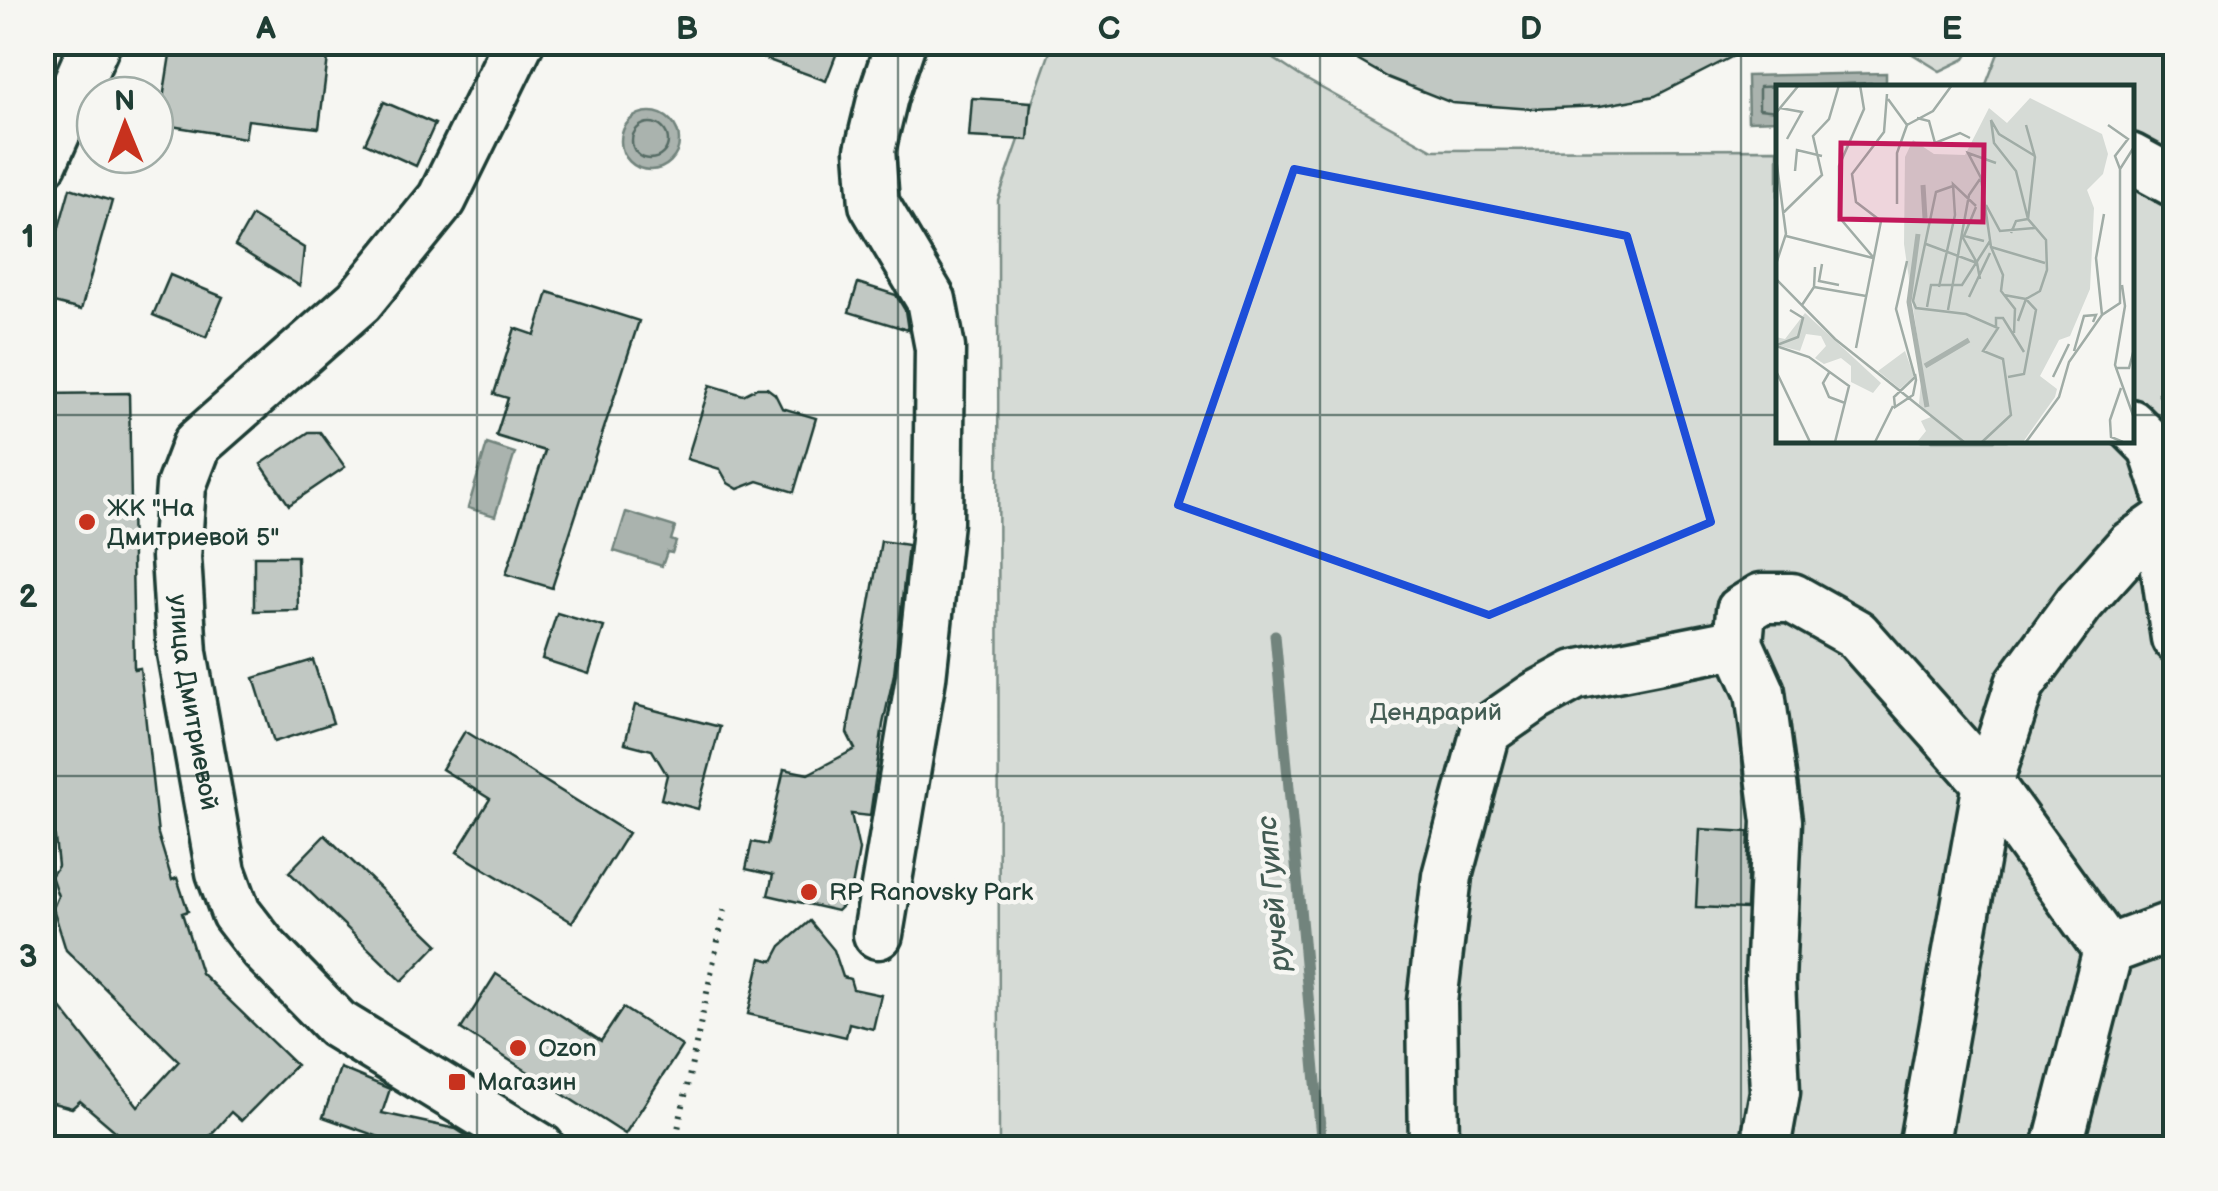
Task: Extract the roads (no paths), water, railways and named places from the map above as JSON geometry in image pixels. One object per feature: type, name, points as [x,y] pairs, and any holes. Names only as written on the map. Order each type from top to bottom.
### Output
[{"type":"street","points":[[42,163],[96,42]]},
{"type":"street","name":"улица Дмитриевой","points":[[519,42],[442,200],[359,301],[197,444],[180,486],[176,557],[182,652],[221,872],[236,913],[263,948],[338,1024],[540,1148]]},
{"type":"street","points":[[878,934],[922,678],[938,522],[940,348],[931,300],[874,204],[870,150],[901,42]]},
{"type":"street","points":[[2133,160],[2176,183]]},
{"type":"street","points":[[2133,427],[2154,447],[2175,514],[2166,569],[2176,638]]},
{"type":"street","points":[[1923,1148],[1988,783],[2020,684],[2080,602],[2132,544],[2175,514]]},
{"type":"street","points":[[1764,1148],[1775,1092],[1770,981],[1777,821],[1760,692],[1738,643],[1741,611],[1762,598],[1792,598],[1856,634],[1988,783],[2108,950]]},
{"type":"street","points":[[1434,1148],[1432,1002],[1447,876],[1486,732],[1534,697],[1575,675],[1738,643]]},
{"type":"street","points":[[2108,950],[2176,924]]},
{"type":"street","points":[[2057,1148],[2108,950]]},
{"type":"water","points":[[1886,73],[1886,85],[1776,85],[1776,120],[1748,121],[1747,76]]},
{"type":"water","points":[[650,112],[670,121],[679,141],[670,161],[650,170],[630,161],[621,141],[630,121]]},
{"type":"water","points":[[487,444],[515,453],[495,516],[468,508]]},
{"type":"water","points":[[626,512],[675,527],[671,540],[676,542],[662,566],[614,551]]},
{"type":"waterway","name":"ручей Гуипс","points":[[1275,635],[1322,1148]]},
{"type":"place","name":"ЖК \"На Дмитриевой 5\"","points":[[87,522]]},
{"type":"place","name":"RP Ranovsky Park","points":[[809,892]]},
{"type":"place","name":"Ozon","points":[[518,1048]]},
{"type":"place","name":"Магазин","points":[[457,1082]]},
{"type":"park label","name":"Дендрарий","points":[[1436,712]]}]
